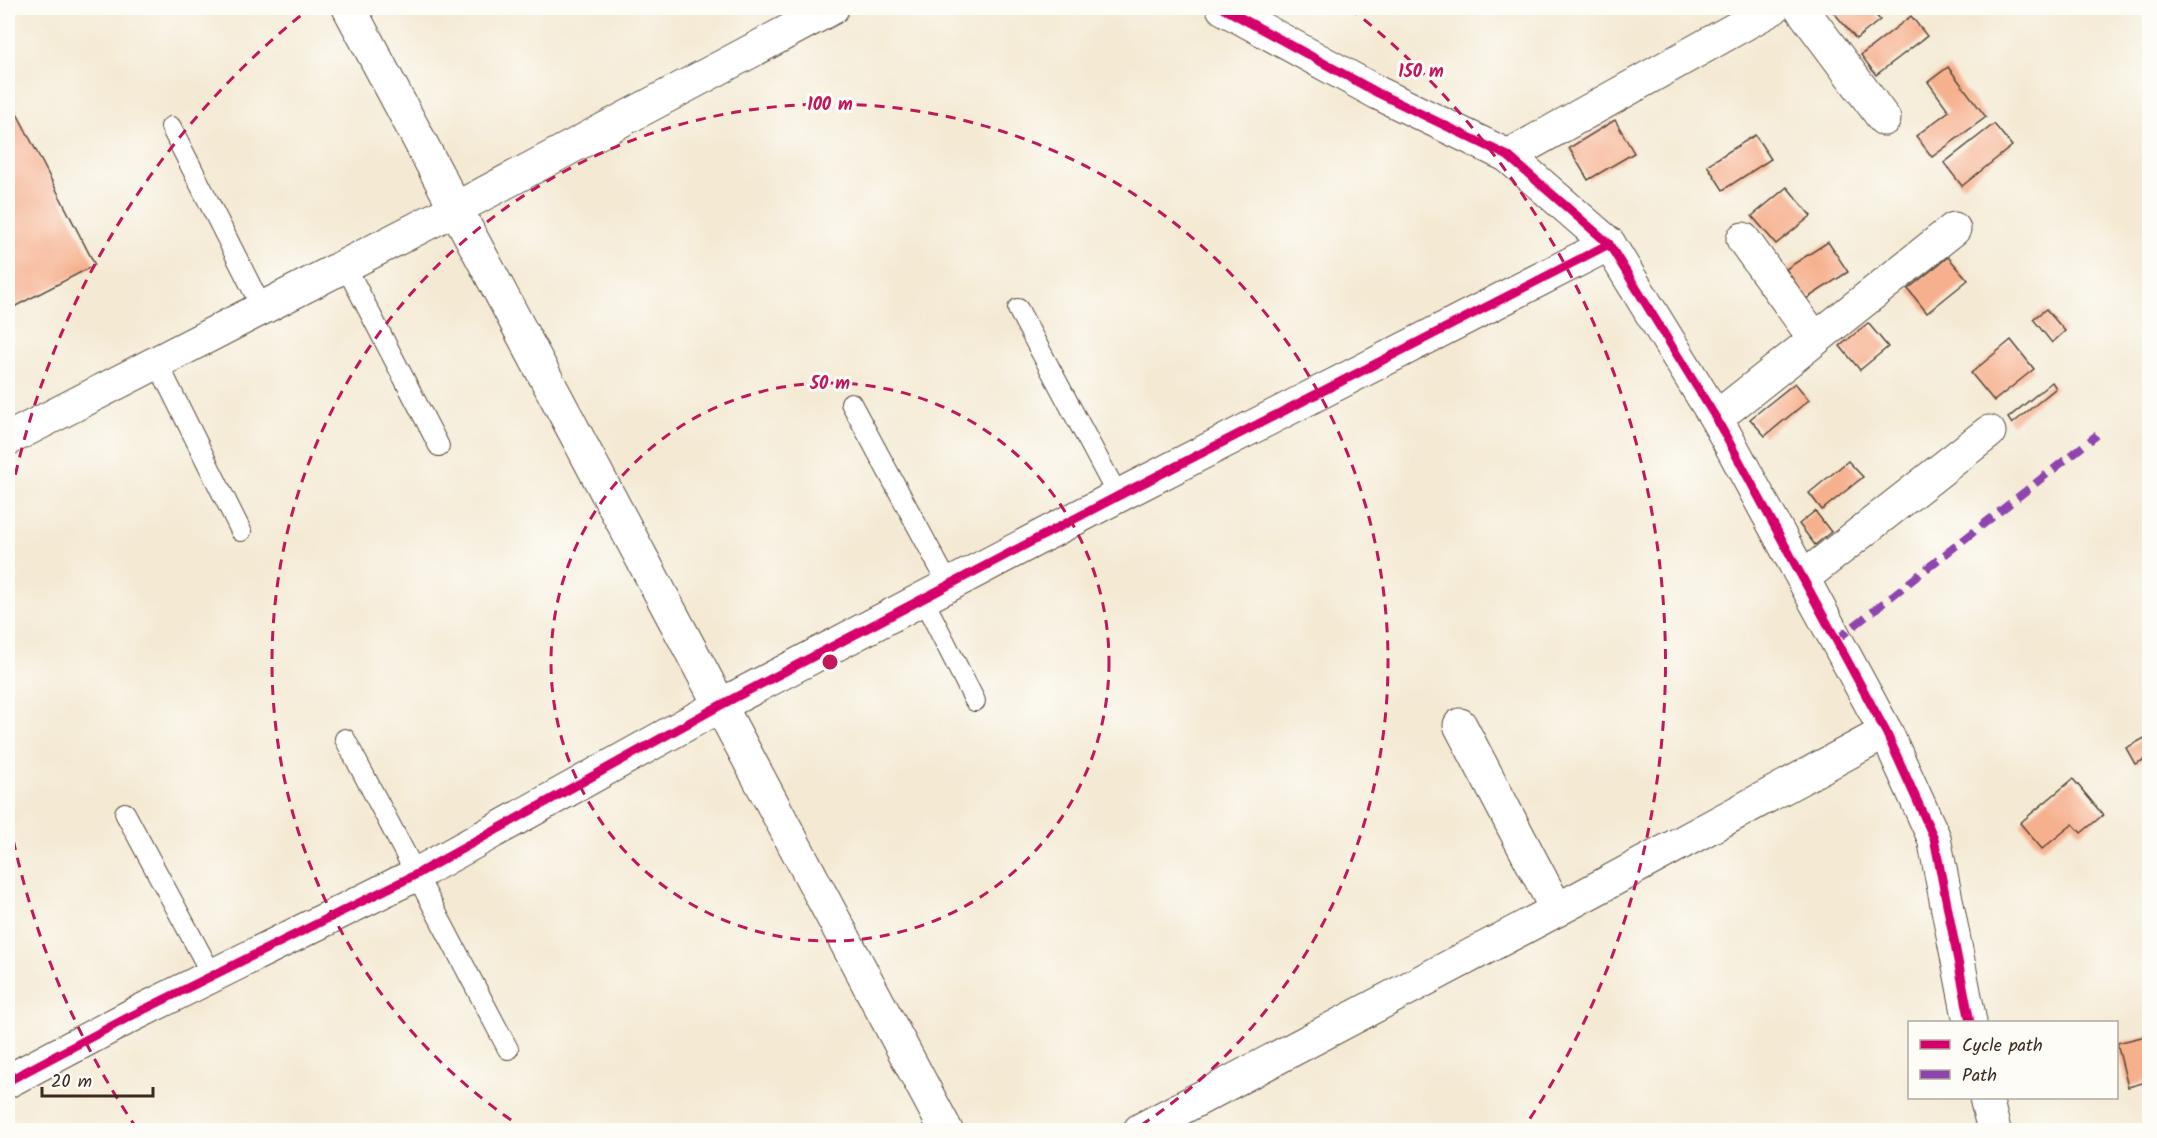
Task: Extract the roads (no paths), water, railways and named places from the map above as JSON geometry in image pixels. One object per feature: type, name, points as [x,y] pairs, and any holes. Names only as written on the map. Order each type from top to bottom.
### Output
[{"type":"street","points":[[349,8],[946,1131]]},
{"type":"street","points":[[8,439],[455,209],[832,8]]},
{"type":"street","points":[[1224,8],[1378,93],[1508,156],[1609,244],[1716,418],[1886,732],[1934,838],[1970,1021]]},
{"type":"street","points":[[1508,156],[1773,8]]},
{"type":"street","points":[[1801,8],[1884,119]]},
{"type":"street","points":[[1716,418],[1954,229]]},
{"type":"street","points":[[1743,239],[1815,339]]},
{"type":"street","points":[[8,1081],[212,975],[415,874],[719,706],[1118,496],[1609,244]]},
{"type":"street","points":[[1803,578],[1989,432]]},
{"type":"street","points":[[1461,725],[1557,910]]},
{"type":"street","points":[[1140,1131],[1886,732]]},
{"type":"street","points":[[1986,1099],[1994,1131]]},
{"type":"lane","points":[[171,127],[262,308]]},
{"type":"lane","points":[[345,265],[439,446]]},
{"type":"lane","points":[[1018,309],[1118,496]]},
{"type":"lane","points":[[157,362],[241,531]]},
{"type":"lane","points":[[851,403],[936,592],[975,701]]},
{"type":"lane","points":[[345,739],[508,1049]]},
{"type":"lane","points":[[125,813],[212,975]]}]
